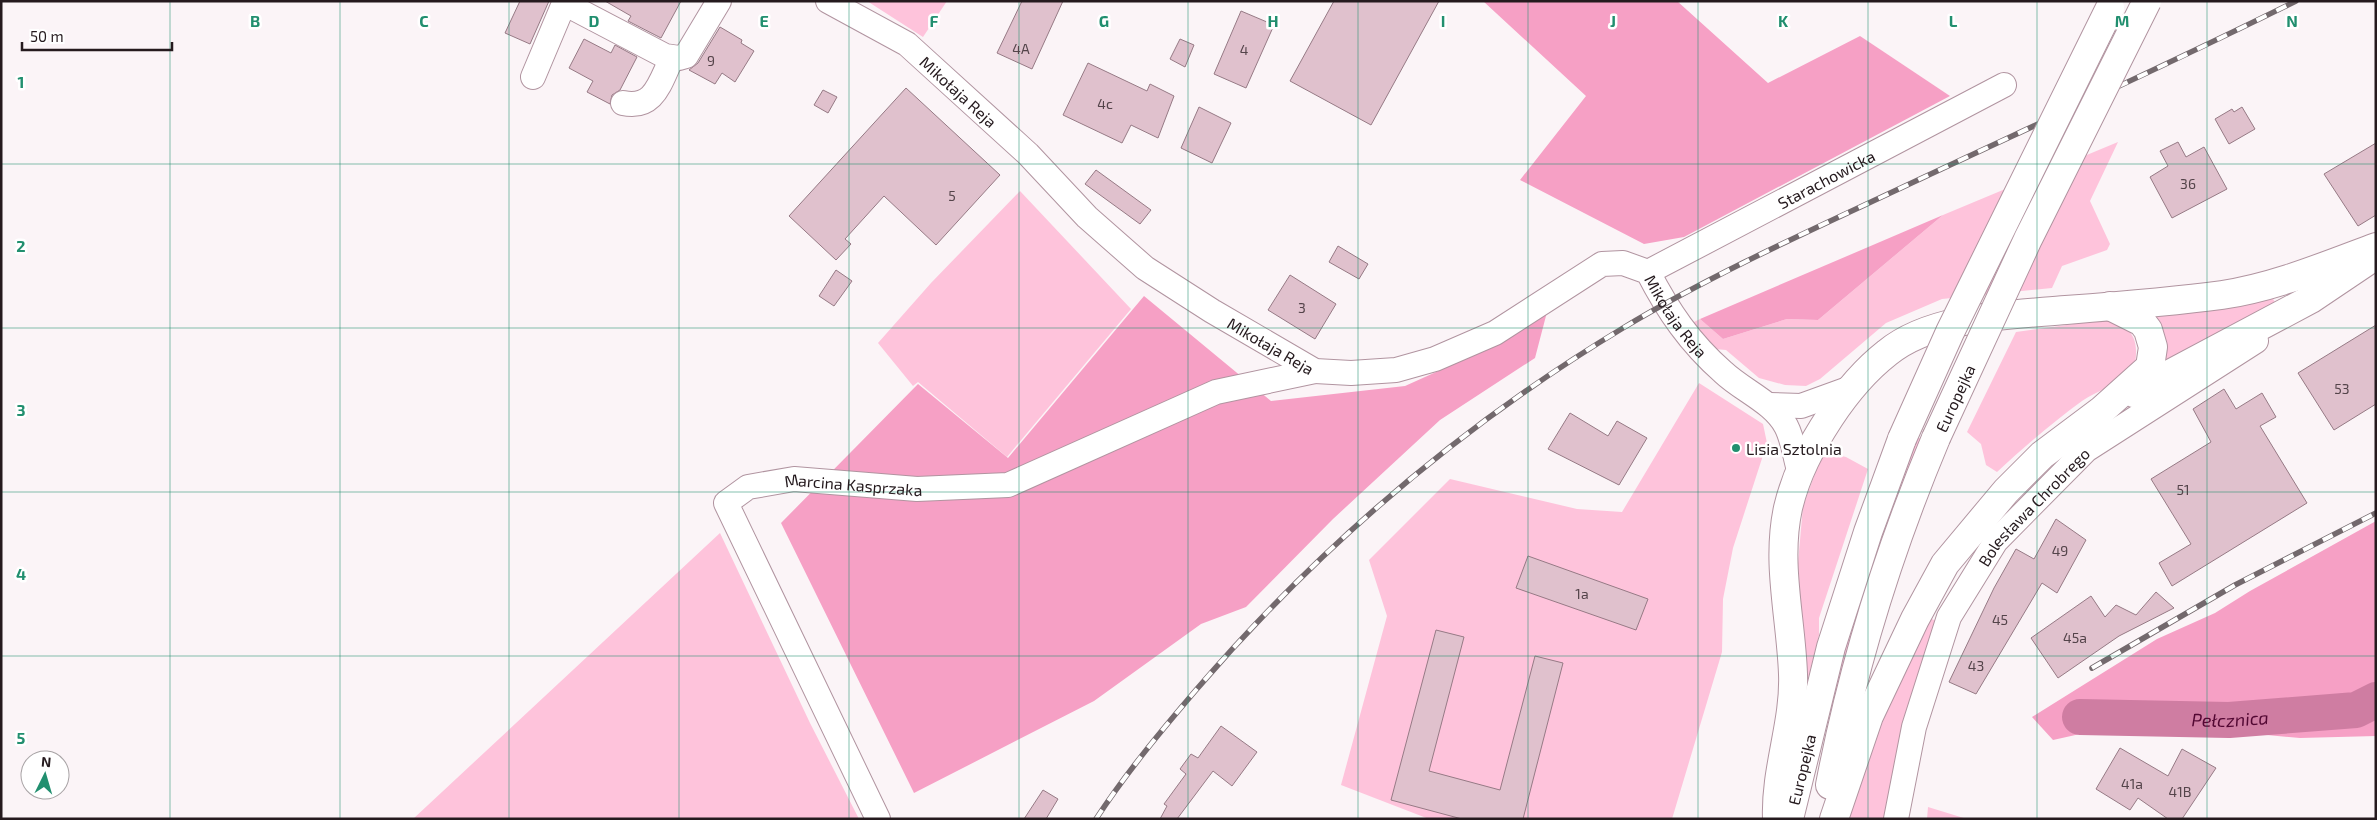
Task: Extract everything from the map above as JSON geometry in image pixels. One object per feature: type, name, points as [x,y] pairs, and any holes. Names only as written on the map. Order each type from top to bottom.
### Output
[{"type":"main road","name":"Europejka","points":[[1824,819],[1842,724],[1859,656],[1894,547],[1936,438],[2028,238],[2147,1]]},
{"type":"main road","name":"Europejka","points":[[1789,819],[1836,629],[1868,532],[1902,439],[1950,332],[2112,5]]},
{"type":"main road","points":[[1777,819],[1779,774],[1790,717],[1793,675],[1783,548],[1788,509],[1799,470],[1817,437],[1848,389],[1888,352],[1920,334],[1967,321],[2014,314],[2224,294],[2280,282],[2376,248]]},
{"type":"main road","name":"Bolesława Chrobrego","points":[[2102,410],[2310,299],[2376,256]]},
{"type":"main road","points":[[1834,819],[1869,716],[1915,619],[1945,564],[1994,505],[2042,455],[2102,410],[2150,367],[2154,347],[2148,330],[2142,322],[2110,306]]},
{"type":"street","points":[[533,77],[565,2],[672,58],[686,56],[719,1]]},
{"type":"street","name":"Mikołaja Reja","points":[[828,1],[907,44],[1028,154],[1087,218],[1145,268],[1212,311],[1315,371],[1350,374],[1396,370],[1435,359],[1495,332],[1602,264],[1623,263],[1648,272],[1670,314],[1706,356],[1731,379],[1769,405],[1786,427],[1799,470]]},
{"type":"street","points":[[623,103],[639,104],[651,98],[672,58]]},
{"type":"street","name":"Starachowicka","points":[[1648,272],[2004,85]]},
{"type":"street","name":"Bolesława Chrobrego","points":[[1896,819],[1914,727],[1949,617],[1996,541],[2086,450],[2255,341],[2310,299]]},
{"type":"street","name":"Marcina Kasprzaka","points":[[878,819],[726,503],[748,487],[794,479],[917,489],[1008,485],[1216,392],[1315,371]]},
{"type":"street","points":[[1769,405],[1801,406],[1848,389]]},
{"type":"shaded area","points":[[867,1],[947,1],[923,37]]},
{"type":"shaded area","points":[[1483,1],[1677,1],[1768,83],[1860,36],[1950,96],[1684,237],[1644,244],[1520,180],[1586,96]]},
{"type":"shaded area","points":[[2118,142],[2090,201],[2110,244],[2107,250],[2062,266],[2052,288],[1942,299],[1886,323],[1820,379],[1806,386],[1785,385],[1759,378],[1726,350],[1715,349],[1692,323],[1700,319],[1723,339],[1787,319],[1818,320],[1943,215]]},
{"type":"shaded area","points":[[1020,191],[1131,309],[1007,457],[918,382],[913,386],[878,343],[931,283]]},
{"type":"shaded area","points":[[1943,215],[1818,320],[1787,319],[1723,339],[1700,319]]},
{"type":"shaded area","points":[[1144,296],[1271,401],[1405,386],[1496,345],[1547,312],[1535,358],[1440,420],[1333,519],[1246,607],[1201,624],[1094,701],[914,793],[781,523],[918,384],[1008,458]]},
{"type":"shaded area","points":[[2272,297],[2276,304],[2164,364],[2164,339],[2156,316]]},
{"type":"shaded area","points":[[2103,320],[2117,323],[2127,329],[2134,339],[2136,353],[2131,371],[2122,379],[2071,409],[2038,435],[1997,472],[1986,465],[1981,444],[1967,432],[2016,332]]},
{"type":"shaded area","points":[[1699,383],[1763,424],[1767,443],[1733,548],[1723,599],[1722,652],[1672,819],[1429,819],[1341,785],[1387,616],[1369,560],[1450,479],[1577,509],[1622,512]]},
{"type":"shaded area","points":[[1914,438],[1921,438],[1832,712],[1828,712],[1846,630]]},
{"type":"shaded area","points":[[1823,452],[1846,457],[1868,469],[1819,618],[1819,635],[1804,695],[1798,563],[1803,506]]},
{"type":"shaded area","points":[[2376,521],[2376,736],[2300,738],[2193,728],[2107,728],[2053,740],[2032,717],[2157,639],[2215,613],[2250,591]]},
{"type":"shaded area","points":[[720,533],[810,723],[859,819],[413,819]]},
{"type":"shaded area","points":[[1929,618],[1942,623],[1890,819],[1849,819],[1857,781],[1872,733]]},
{"type":"shaded area","points":[[1928,807],[1967,819],[1927,819]]},
{"type":"building","points":[[520,1],[549,1],[530,44],[505,33]]},
{"type":"building","points":[[605,1],[681,1],[661,38],[628,21],[631,16]]},
{"type":"building","points":[[1022,1],[1063,1],[1032,69],[997,53]]},
{"type":"building","points":[[1334,1],[1439,1],[1371,125],[1290,81]]},
{"type":"building","points":[[1241,11],[1274,25],[1246,88],[1214,74]]},
{"type":"building","points":[[720,27],[742,40],[741,43],[754,51],[735,82],[722,73],[715,84],[689,70],[698,63]]},
{"type":"building","points":[[584,39],[611,53],[615,45],[637,57],[620,90],[612,95],[610,104],[587,92],[593,81],[569,68]]},
{"type":"building","points":[[1180,39],[1194,45],[1185,67],[1170,59]]},
{"type":"building","points":[[1088,63],[1147,91],[1150,84],[1174,96],[1158,138],[1131,125],[1122,143],[1063,115]]},
{"type":"building","points":[[906,88],[1000,175],[936,245],[884,196],[845,239],[851,244],[836,260],[789,216]]},
{"type":"building","points":[[823,90],[837,97],[828,113],[814,105]]},
{"type":"building","points":[[1199,107],[1231,123],[1212,163],[1181,148]]},
{"type":"building","points":[[2242,107],[2255,129],[2229,144],[2215,119],[2232,109],[2234,112]]},
{"type":"building","points":[[2178,142],[2186,157],[2204,147],[2227,189],[2172,218],[2150,177],[2168,166],[2160,151]]},
{"type":"building","points":[[2376,143],[2376,215],[2358,226],[2324,174]]},
{"type":"building","points":[[1096,170],[1151,210],[1140,224],[1085,184]]},
{"type":"building","points":[[1338,246],[1368,264],[1359,279],[1329,262]]},
{"type":"building","points":[[836,270],[852,281],[834,306],[819,296]]},
{"type":"building","points":[[1290,275],[1336,304],[1315,339],[1268,310]]},
{"type":"building","points":[[2376,325],[2376,404],[2334,430],[2298,373]]},
{"type":"building","points":[[2224,389],[2236,409],[2262,393],[2276,417],[2260,426],[2307,503],[2172,586],[2159,563],[2191,544],[2151,479],[2211,442],[2193,409]]},
{"type":"building","points":[[1570,413],[1608,436],[1617,421],[1647,438],[1619,485],[1548,449]]},
{"type":"building","points":[[2056,519],[2086,540],[2057,593],[2042,583],[1976,694],[1949,682],[1994,588],[2016,549],[2034,559]]},
{"type":"building","points":[[1528,556],[1648,599],[1636,630],[1516,588]]},
{"type":"building","points":[[2156,592],[2174,608],[2119,636],[2058,678],[2031,638],[2091,596],[2105,617],[2116,605],[2136,615]]},
{"type":"building","points":[[1436,630],[1464,637],[1429,771],[1500,790],[1535,656],[1563,663],[1523,819],[1462,819],[1391,800]]},
{"type":"building","points":[[1221,726],[1257,752],[1232,786],[1213,771],[1177,819],[1160,819],[1167,806],[1164,804],[1186,774],[1180,769],[1191,754],[1198,758]]},
{"type":"building","points":[[2120,748],[2168,776],[2182,749],[2216,768],[2182,819],[2168,819],[2138,798],[2130,810],[2096,789]]},
{"type":"building","points":[[1043,790],[1058,799],[1046,819],[1024,819]]},
{"type":"waterway","name":"Pełcznica","points":[[2080,717],[2229,720],[2356,710],[2376,700]]},
{"type":"railway","points":[[1096,819],[1132,769],[1183,705],[1243,637],[1292,587],[1343,538],[1450,447],[1506,405],[1563,366],[1655,309],[1754,258],[2296,1]]},
{"type":"railway","points":[[2092,668],[2235,585],[2376,513]]},
{"type":"place","name":"Lisia Sztolnia","points":[[1736,448]]}]
